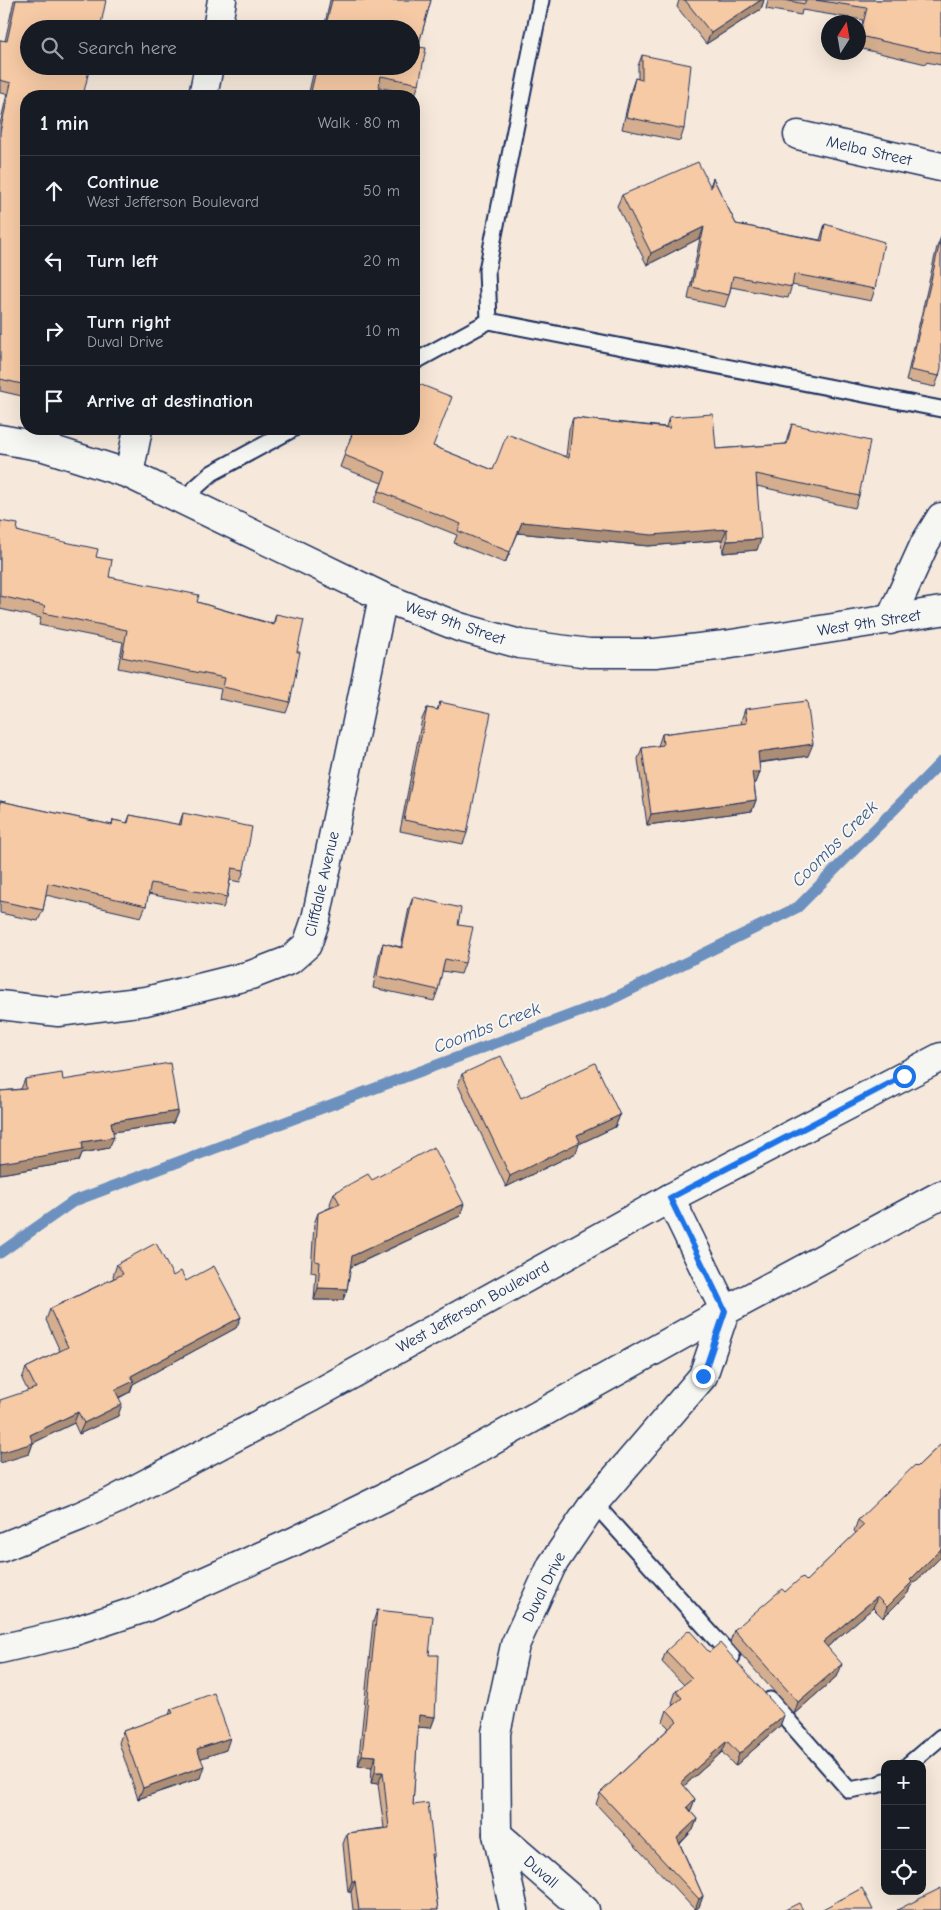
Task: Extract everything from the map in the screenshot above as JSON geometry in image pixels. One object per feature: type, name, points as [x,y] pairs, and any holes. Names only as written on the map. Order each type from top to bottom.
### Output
[{"type":"street","points":[[219,20],[222,0]]},
{"type":"street","points":[[204,90],[207,75]]},
{"type":"street","name":"Melba Street","points":[[798,135],[941,168]]},
{"type":"street","points":[[129,474],[137,435]]},
{"type":"street","name":"West 9th Street","points":[[0,439],[44,447],[129,474],[383,597],[458,627],[520,644],[589,652],[655,653],[724,645],[941,612]]},
{"type":"street","points":[[890,620],[925,543],[941,517]]},
{"type":"street","name":"Cliffdale Avenue","points":[[0,1005],[58,1012],[146,1002],[251,975],[290,960],[307,944],[316,919],[383,597]]},
{"type":"street","name":"West Jefferson Boulevard","points":[[0,1548],[113,1501],[313,1396],[670,1198],[941,1057]]},
{"type":"street","points":[[0,1649],[68,1632],[145,1608],[293,1542],[438,1471],[725,1311],[941,1195]]},
{"type":"street","points":[[670,1198],[725,1311]]},
{"type":"street","name":"Duval Drive","points":[[514,1910],[497,1834],[496,1733],[515,1645],[552,1565],[594,1503],[703,1376],[725,1311]]},
{"type":"street","name":"Duvall","points":[[497,1834],[585,1910]]},
{"type":"lane","points":[[489,321],[487,270],[541,0]]},
{"type":"lane","points":[[420,359],[489,321],[941,409]]},
{"type":"lane","points":[[183,499],[212,473],[282,435]]},
{"type":"lane","points":[[594,1503],[738,1665]]},
{"type":"lane","points":[[758,1687],[849,1790],[881,1783]]},
{"type":"lane","points":[[914,1760],[941,1737]]},
{"type":"building","points":[[16,0],[106,0],[102,20],[20,20],[20,75],[88,75],[84,90],[20,90],[20,384],[0,379],[0,132],[11,83],[0,80],[0,40],[7,41]]},
{"type":"building","points":[[332,0],[431,0],[420,40],[420,20],[327,20]]},
{"type":"building","points":[[685,0],[761,0],[711,33]]},
{"type":"building","points":[[784,0],[805,0],[805,4]]},
{"type":"building","points":[[815,0],[941,0],[941,53],[866,37],[865,15],[867,8]]},
{"type":"building","points":[[420,47],[426,48],[419,84],[381,76],[378,90],[311,90],[315,75],[420,75]]},
{"type":"building","points":[[642,55],[691,65],[684,129],[626,117],[635,78],[642,80]]},
{"type":"building","points":[[698,162],[711,188],[713,178],[736,224],[822,241],[825,224],[884,242],[875,289],[794,274],[792,287],[733,276],[729,295],[692,287],[704,227],[651,253],[622,195]]},
{"type":"building","points":[[941,238],[941,368],[939,376],[910,370]]},
{"type":"building","points":[[420,384],[452,397],[433,446],[493,470],[507,434],[569,458],[573,418],[670,428],[669,417],[713,414],[716,449],[787,444],[792,424],[870,441],[859,496],[756,474],[761,539],[727,541],[727,529],[652,535],[522,522],[510,552],[458,531],[461,524],[379,491],[386,472],[344,455],[352,435],[420,435]]},
{"type":"building","points":[[0,521],[18,524],[17,531],[98,549],[96,557],[112,560],[109,577],[199,595],[197,602],[274,625],[276,614],[304,620],[297,652],[300,652],[290,702],[223,687],[225,678],[122,657],[127,630],[43,613],[45,606],[0,596]]},
{"type":"building","points":[[807,701],[813,744],[758,752],[760,772],[752,772],[756,800],[651,814],[642,748],[663,745],[662,734],[747,723],[745,709]]},
{"type":"building","points":[[440,702],[491,713],[467,833],[404,820],[427,708],[438,710]]},
{"type":"building","points":[[0,801],[112,825],[113,820],[128,823],[130,815],[181,825],[183,813],[252,827],[244,870],[232,868],[227,897],[151,883],[146,906],[48,883],[43,910],[0,901]]},
{"type":"building","points":[[413,897],[461,908],[458,925],[473,927],[465,963],[445,959],[438,990],[377,976],[383,943],[402,948]]},
{"type":"building","points":[[501,1056],[521,1098],[595,1063],[620,1115],[577,1135],[580,1142],[510,1176],[462,1074]]},
{"type":"building","points":[[170,1063],[178,1111],[111,1122],[114,1137],[82,1142],[83,1149],[0,1163],[0,1091],[26,1089],[25,1079],[62,1073],[63,1080]]},
{"type":"building","points":[[434,1147],[464,1204],[352,1256],[347,1289],[318,1288],[320,1262],[315,1261],[318,1213],[340,1204],[334,1193],[368,1174],[372,1180]]},
{"type":"building","points":[[156,1243],[173,1276],[181,1271],[186,1281],[214,1266],[241,1317],[131,1376],[134,1381],[115,1390],[122,1404],[84,1423],[78,1412],[30,1435],[33,1443],[0,1453],[0,1400],[36,1388],[26,1368],[68,1347],[50,1309],[123,1274],[117,1264]]},
{"type":"building","points":[[941,1444],[941,1549],[910,1580],[912,1582],[887,1607],[877,1597],[823,1642],[842,1664],[798,1702],[734,1630],[782,1589],[785,1592],[802,1577],[806,1581],[864,1525],[858,1520],[915,1465],[917,1467]]},
{"type":"building","points":[[377,1610],[433,1616],[429,1655],[438,1655],[435,1717],[419,1715],[413,1805],[428,1803],[434,1854],[431,1854],[438,1910],[359,1910],[355,1881],[352,1881],[347,1833],[389,1828],[383,1772],[375,1772],[376,1756],[362,1755]]},
{"type":"building","points":[[689,1630],[709,1652],[720,1643],[784,1715],[739,1754],[727,1741],[681,1782],[695,1799],[687,1807],[697,1819],[677,1838],[703,1896],[699,1899],[600,1793],[677,1721],[667,1710],[682,1698],[676,1691],[692,1678],[666,1651]]},
{"type":"building","points":[[214,1693],[230,1738],[197,1749],[204,1766],[143,1788],[123,1731],[173,1713],[171,1709]]},
{"type":"building","points":[[862,1888],[873,1910],[821,1910]]},
{"type":"building","points":[[941,1888],[941,1910],[897,1910]]},
{"type":"building","points":[[799,1903],[803,1910],[785,1910]]},
{"type":"waterway","name":"Coombs Creek","points":[[0,1253],[74,1201],[608,1001],[798,907],[941,762]]},
{"type":"route","points":[[703,1376],[725,1311],[670,1198],[904,1076]]}]
